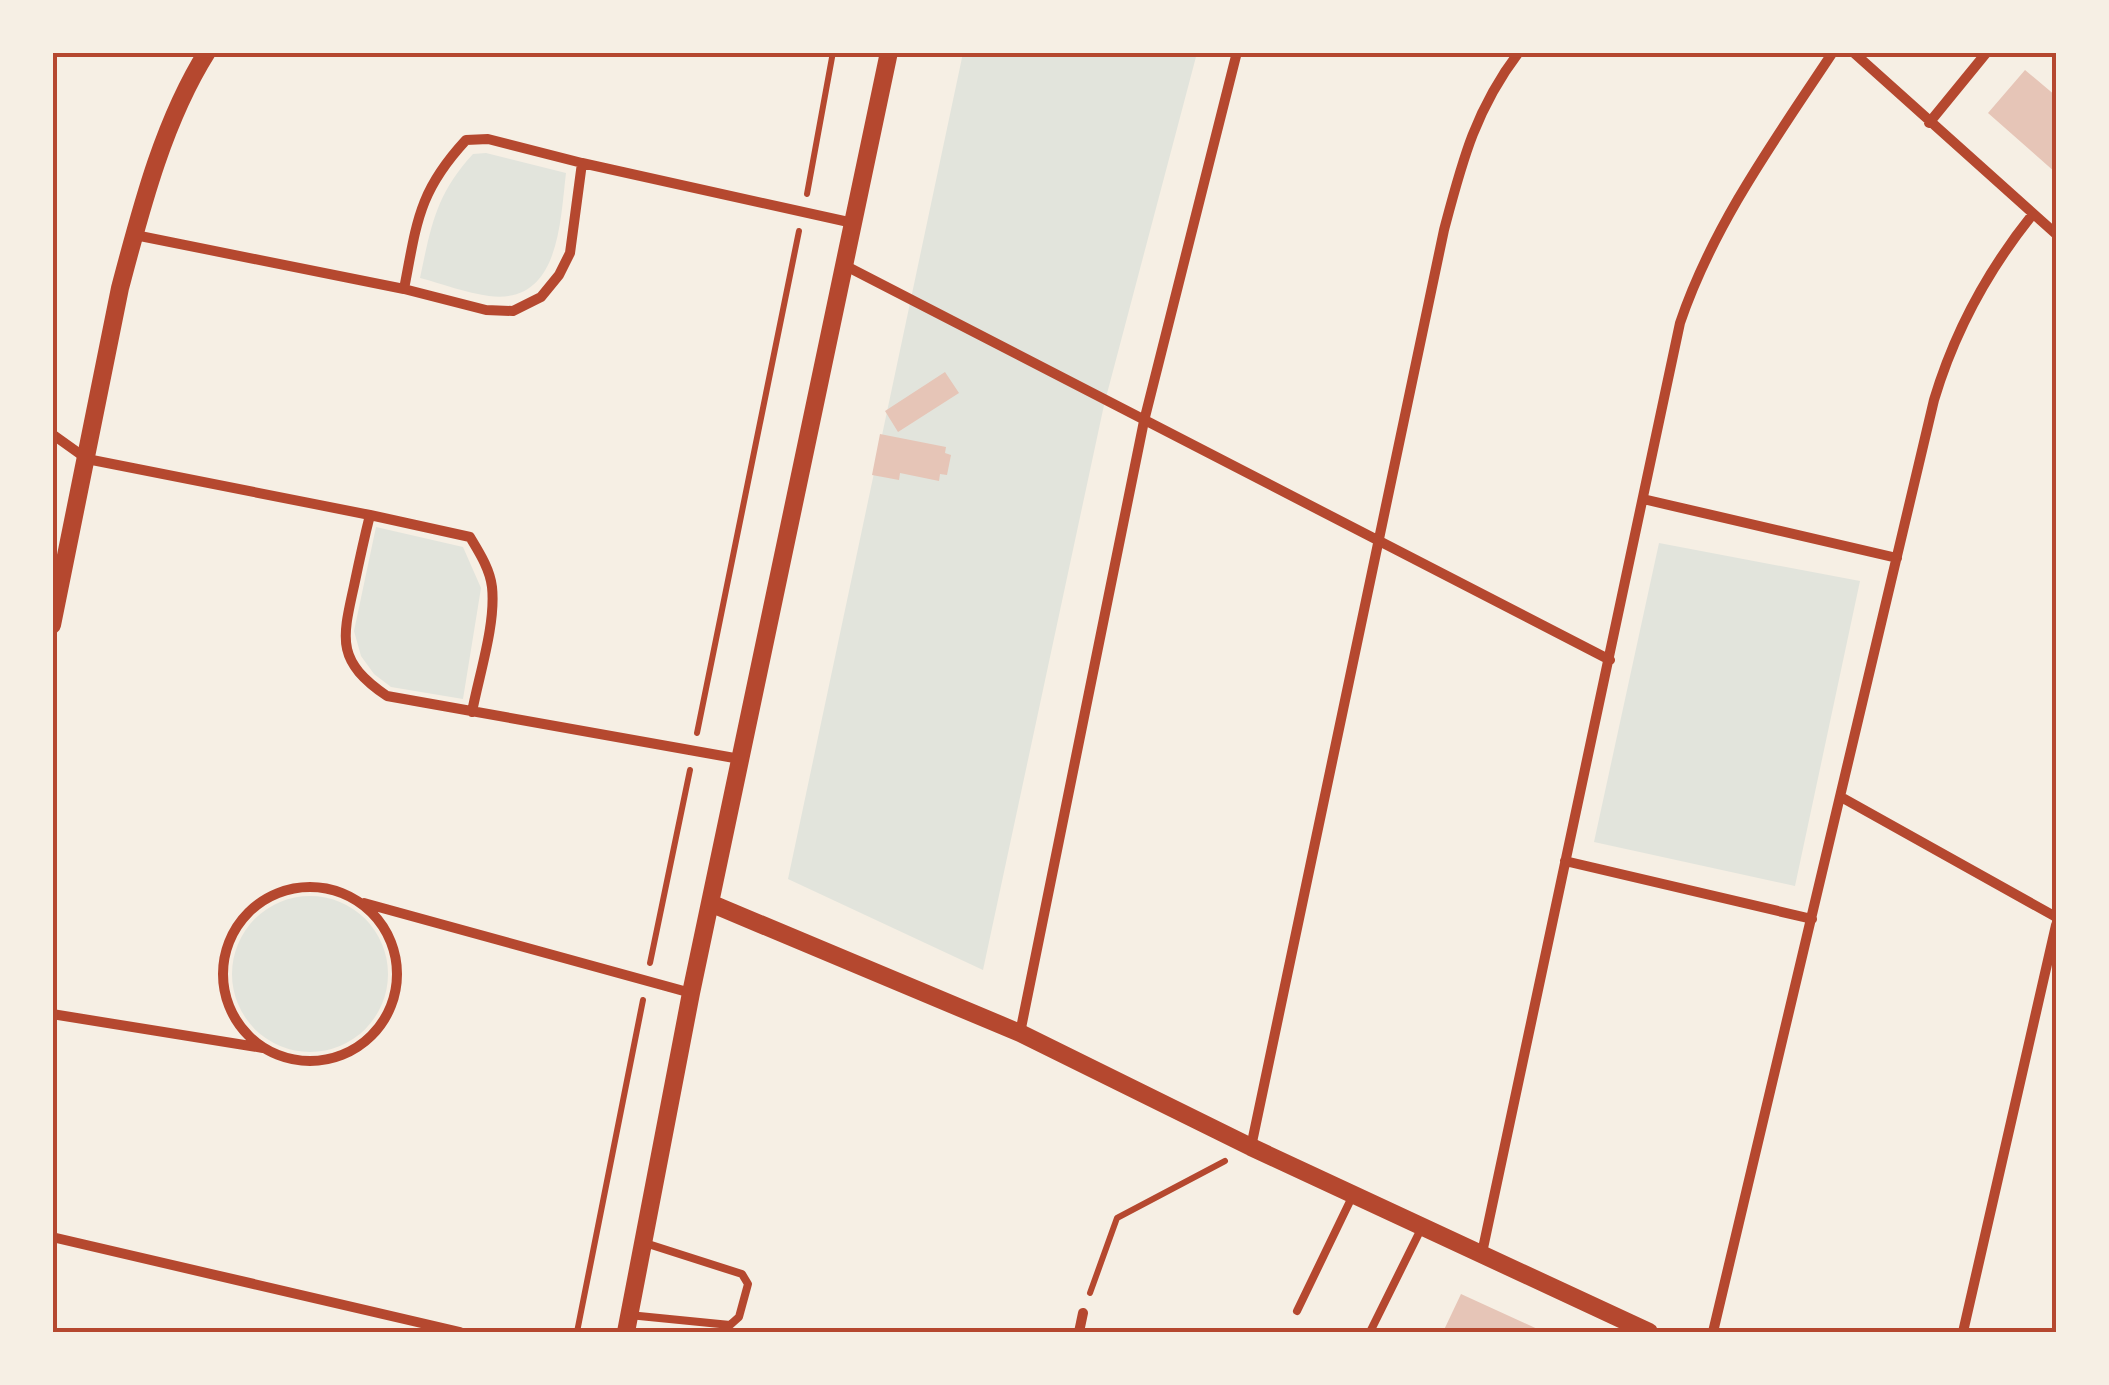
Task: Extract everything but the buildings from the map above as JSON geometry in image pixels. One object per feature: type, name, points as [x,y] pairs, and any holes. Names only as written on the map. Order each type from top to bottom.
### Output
[{"type":"street","points":[[52,625],[134,235],[188,81],[207,52]]},
{"type":"street","points":[[628,1324],[691,993],[889,52]]},
{"type":"street","points":[[1020,1032],[1144,421],[1238,52]]},
{"type":"street","points":[[1251,1148],[1444,230],[1467,142],[1502,74],[1519,52]]},
{"type":"street","points":[[1482,1254],[1680,323],[1696,275],[1770,148],[1833,52]]},
{"type":"street","points":[[1853,52],[2056,234]]},
{"type":"street","points":[[1929,124],[1986,52]]},
{"type":"street","points":[[404,288],[420,206],[442,166],[466,140],[488,139],[853,223]]},
{"type":"street","points":[[134,235],[404,288],[486,310],[513,311],[541,297],[570,253],[582,163]]},
{"type":"street","points":[[1713,1332],[1946,362],[1980,289],[2033,214]]},
{"type":"street","points":[[844,265],[1610,660]]},
{"type":"street","points":[[52,434],[88,459],[470,537],[492,587],[472,712]]},
{"type":"street","points":[[1643,500],[1897,558]]},
{"type":"street","points":[[370,515],[343,631],[351,660],[365,682],[387,696],[740,759]]},
{"type":"street","points":[[1841,797],[2056,917]]},
{"type":"street","points":[[1565,861],[1812,919]]},
{"type":"street","points":[[264,1049],[243,1030],[228,1007],[222,979],[225,952],[236,926],[255,906],[279,892],[307,887],[334,890],[360,902],[691,993]]},
{"type":"street","points":[[52,1014],[264,1049],[290,1060],[318,1062],[345,1054],[368,1040],[385,1020],[396,996],[398,969],[392,943],[379,920],[360,902]]},
{"type":"street","points":[[710,902],[1020,1032],[1251,1148],[1649,1332]]},
{"type":"street","points":[[1963,1332],[2056,925]]},
{"type":"street","points":[[52,1237],[460,1332]]},
{"type":"street","points":[[1079,1332],[1083,1313]]},
{"type":"lane","points":[[1298,1311],[1353,1195]]},
{"type":"lane","points":[[1370,1332],[1422,1226]]},
{"type":"lane","points":[[628,1324],[730,1325],[739,1317],[748,1284],[742,1274],[643,1242]]},
{"type":"path","points":[[577,1332],[833,52]]},
{"type":"path","points":[[1083,1313],[1117,1218],[1251,1148]]},
{"type":"shaded area","points":[[963,53],[1197,53],[1104,405],[983,970],[788,879]]},
{"type":"shaded area","points":[[486,153],[566,173],[552,256],[543,274],[530,287],[512,295],[480,295],[420,278],[443,197],[473,154]]},
{"type":"shaded area","points":[[376,527],[463,547],[481,588],[463,699],[391,687],[374,674],[361,656],[354,631]]},
{"type":"shaded area","points":[[1659,543],[1860,581],[1795,886],[1594,842]]},
{"type":"shaded area","points":[[310,896],[340,902],[365,919],[382,944],[388,974],[382,1004],[365,1029],[340,1046],[310,1052],[280,1046],[255,1029],[238,1004],[232,974],[238,944],[255,919],[280,902]]}]
